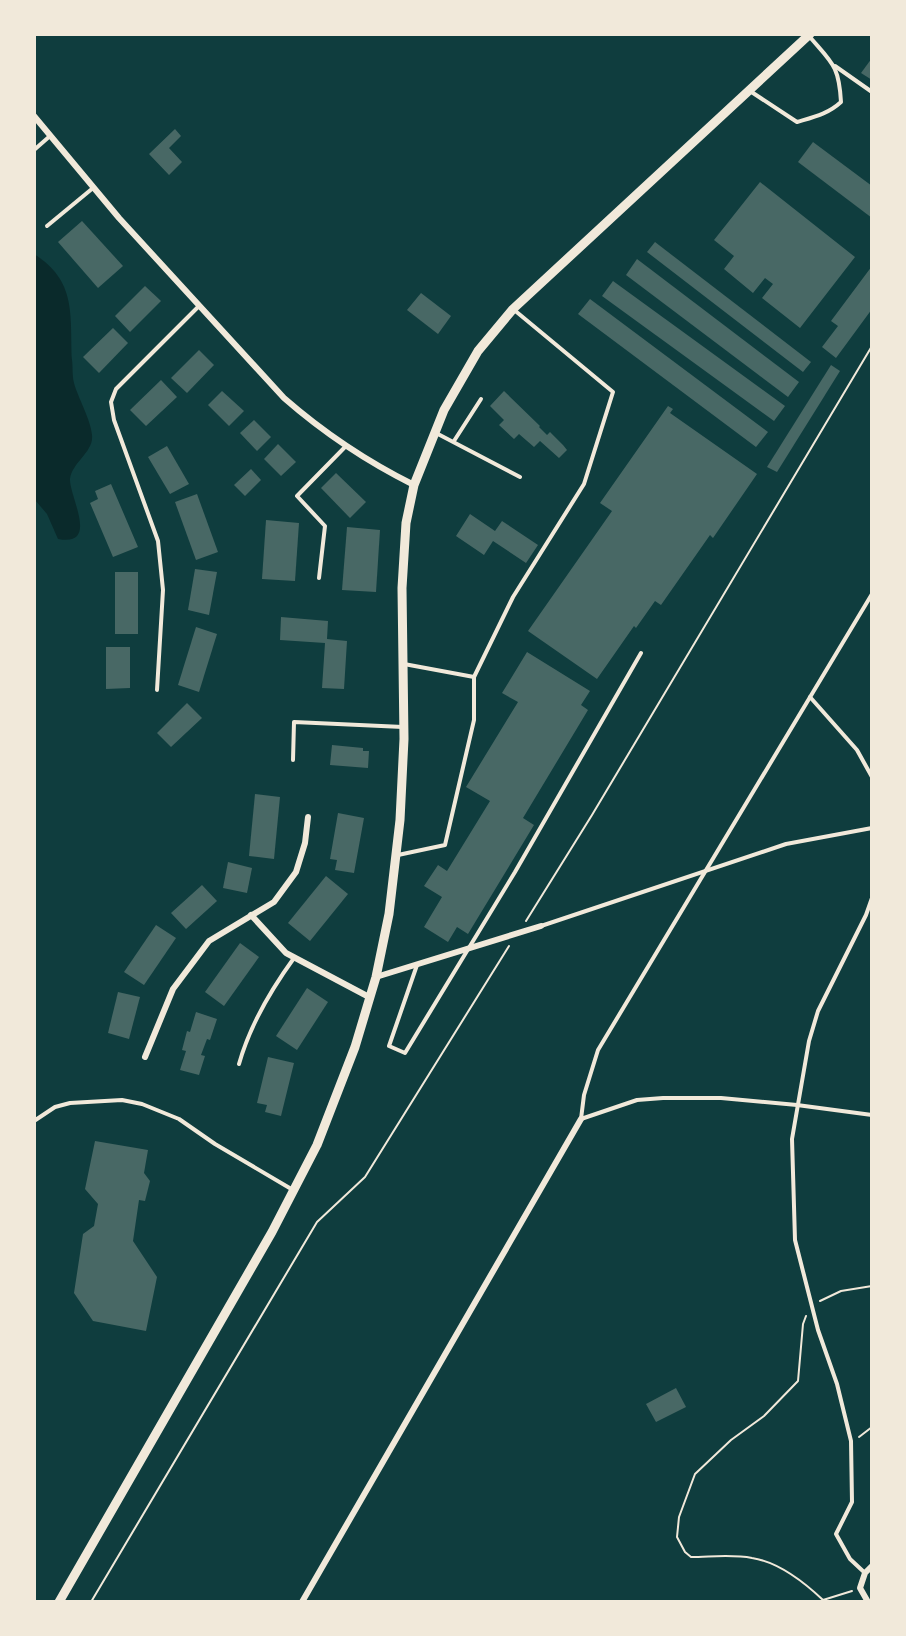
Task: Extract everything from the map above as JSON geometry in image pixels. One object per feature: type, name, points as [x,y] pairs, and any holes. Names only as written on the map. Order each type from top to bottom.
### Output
[{"type":"street","points":[[59,1602],[294,1191],[318,1145],[355,1047],[376,977],[389,914],[400,820],[404,727],[403,577],[406,523],[414,485],[444,410],[478,351],[513,309],[809,35]]},
{"type":"street","points":[[34,116],[93,188],[284,398],[311,422],[345,447],[414,485]]},
{"type":"street","points":[[145,1057],[173,989],[209,941],[274,902],[296,872],[305,843],[309,817]]},
{"type":"street","points":[[250,915],[286,953],[369,998]]},
{"type":"street","points":[[376,977],[541,926]]},
{"type":"street","points":[[302,1602],[581,1119]]},
{"type":"street","points":[[867,1602],[860,1588],[865,1573],[872,1566]]},
{"type":"lane","points":[[809,35],[835,66],[872,92]]},
{"type":"lane","points":[[749,91],[797,122],[827,113],[840,102],[840,79],[835,66]]},
{"type":"lane","points":[[34,150],[51,135]]},
{"type":"lane","points":[[47,226],[93,188]]},
{"type":"lane","points":[[157,690],[163,590],[158,541],[114,420],[111,402],[116,388],[199,305]]},
{"type":"lane","points":[[396,855],[445,845],[474,720],[474,677],[513,597],[584,484],[613,392],[513,309]]},
{"type":"lane","points":[[454,441],[481,399]]},
{"type":"lane","points":[[435,432],[520,477]]},
{"type":"lane","points":[[319,578],[325,526],[297,496],[345,447]]},
{"type":"lane","points":[[872,594],[598,1050],[584,1095],[581,1119],[637,1100],[663,1098],[721,1098],[872,1115]]},
{"type":"lane","points":[[417,964],[389,1046],[405,1053],[470,949],[641,653]]},
{"type":"lane","points":[[403,664],[474,677]]},
{"type":"lane","points":[[810,697],[857,750],[872,777]]},
{"type":"lane","points":[[293,760],[294,722],[404,727]]},
{"type":"lane","points":[[541,926],[786,844],[872,828]]},
{"type":"lane","points":[[865,1573],[850,1559],[836,1534],[852,1502],[851,1442],[837,1384],[795,1240],[792,1139],[809,1041],[818,1011],[866,915],[872,898]]},
{"type":"lane","points":[[239,1064],[245,1042],[272,988],[294,958]]},
{"type":"lane","points":[[34,1121],[56,1107],[70,1103],[122,1100],[142,1104],[179,1119],[215,1144],[294,1191]]},
{"type":"path","points":[[91,1602],[317,1222],[365,1177],[592,815],[872,346]]},
{"type":"path","points":[[860,1588],[823,1601],[811,1588],[764,1560],[750,1557],[691,1557],[685,1552],[677,1537],[679,1517],[695,1474],[731,1440],[764,1416],[798,1382],[805,1317],[819,1302],[841,1292],[872,1286]]},
{"type":"path","points":[[851,1442],[872,1427]]},
{"type":"water","points":[[34,254],[48,264],[58,276],[68,300],[73,380],[92,435],[90,447],[75,467],[70,479],[80,528],[77,535],[71,539],[58,539],[47,514],[35,500]]},
{"type":"building","points":[[872,58],[872,80],[861,73]]},
{"type":"building","points":[[175,129],[181,136],[169,148],[182,162],[169,175],[149,154]]},
{"type":"building","points":[[813,142],[872,186],[872,218],[798,162]]},
{"type":"building","points":[[760,182],[855,257],[800,328],[762,298],[773,284],[765,278],[753,293],[724,269],[734,256],[714,240]]},
{"type":"building","points":[[82,221],[123,266],[98,288],[58,242]]},
{"type":"building","points":[[655,242],[811,362],[803,372],[647,252]]},
{"type":"building","points":[[637,259],[799,382],[788,397],[626,275]]},
{"type":"building","points":[[872,266],[872,309],[836,358],[822,347],[838,326],[831,321]]},
{"type":"building","points":[[613,281],[785,406],[774,421],[602,296]]},
{"type":"building","points":[[145,286],[161,301],[130,332],[115,316]]},
{"type":"building","points":[[421,293],[451,316],[438,334],[407,310]]},
{"type":"building","points":[[590,299],[768,432],[756,447],[578,314]]},
{"type":"building","points":[[113,328],[128,343],[99,373],[83,357]]},
{"type":"building","points":[[199,350],[214,365],[187,393],[171,378]]},
{"type":"building","points":[[831,365],[840,371],[777,472],[767,467]]},
{"type":"building","points":[[161,380],[177,397],[146,426],[130,410]]},
{"type":"building","points":[[222,391],[244,411],[229,426],[208,405]]},
{"type":"building","points":[[504,391],[547,435],[550,432],[563,445],[567,450],[559,458],[540,441],[534,447],[519,434],[514,439],[499,425],[504,420],[490,406]]},
{"type":"building","points":[[668,406],[673,409],[670,413],[757,474],[713,538],[710,535],[661,605],[655,601],[636,628],[634,626],[597,679],[528,631],[612,511],[600,503]]},
{"type":"building","points":[[254,420],[271,437],[257,451],[240,433]]},
{"type":"building","points":[[278,444],[296,462],[281,476],[264,459]]},
{"type":"building","points":[[167,446],[189,484],[170,494],[148,457]]},
{"type":"building","points":[[251,469],[261,480],[245,496],[234,485]]},
{"type":"building","points":[[336,473],[366,502],[350,518],[321,488]]},
{"type":"building","points":[[111,484],[138,547],[113,557],[90,503],[98,499],[95,491]]},
{"type":"building","points":[[197,494],[218,552],[196,560],[175,502]]},
{"type":"building","points":[[470,514],[495,531],[502,521],[538,545],[526,563],[493,541],[484,555],[456,536]]},
{"type":"building","points":[[266,520],[299,523],[295,581],[262,579]]},
{"type":"building","points":[[347,527],[380,530],[376,592],[342,590]]},
{"type":"building","points":[[195,569],[217,572],[209,615],[188,610]]},
{"type":"building","points":[[115,572],[138,572],[138,634],[115,634]]},
{"type":"building","points":[[281,617],[328,621],[327,639],[347,641],[344,689],[322,688],[325,643],[280,640]]},
{"type":"building","points":[[196,627],[217,634],[199,692],[178,685]]},
{"type":"building","points":[[106,647],[130,647],[130,688],[106,689]]},
{"type":"building","points":[[527,652],[590,691],[581,705],[588,710],[523,818],[534,825],[468,934],[457,927],[448,942],[424,927],[442,897],[424,886],[438,865],[447,871],[490,801],[466,787],[518,702],[502,693]]},
{"type":"building","points":[[187,703],[202,718],[171,747],[157,733]]},
{"type":"building","points":[[332,745],[363,748],[363,751],[369,751],[368,768],[330,765]]},
{"type":"building","points":[[255,794],[280,797],[274,859],[249,856]]},
{"type":"building","points":[[338,813],[364,818],[354,873],[335,870],[337,860],[330,859]]},
{"type":"building","points":[[228,862],[252,868],[247,893],[223,888]]},
{"type":"building","points":[[326,876],[348,894],[310,941],[288,923]]},
{"type":"building","points":[[202,885],[217,901],[186,929],[171,913]]},
{"type":"building","points":[[156,925],[176,938],[144,985],[124,972]]},
{"type":"building","points":[[240,943],[259,957],[224,1006],[205,992]]},
{"type":"building","points":[[307,988],[328,1002],[297,1050],[276,1036]]},
{"type":"building","points":[[118,992],[140,997],[129,1039],[108,1033]]},
{"type":"building","points":[[196,1012],[217,1019],[210,1040],[207,1039],[201,1055],[205,1056],[199,1075],[180,1070],[186,1051],[182,1050],[187,1031],[190,1032]]},
{"type":"building","points":[[268,1057],[294,1063],[281,1116],[265,1112],[267,1105],[257,1103]]},
{"type":"building","points":[[95,1141],[148,1150],[144,1173],[150,1181],[145,1201],[139,1200],[133,1241],[157,1277],[146,1331],[93,1321],[74,1293],[83,1234],[94,1226],[98,1204],[85,1189]]},
{"type":"building","points":[[676,1388],[686,1407],[656,1422],[646,1404]]}]
